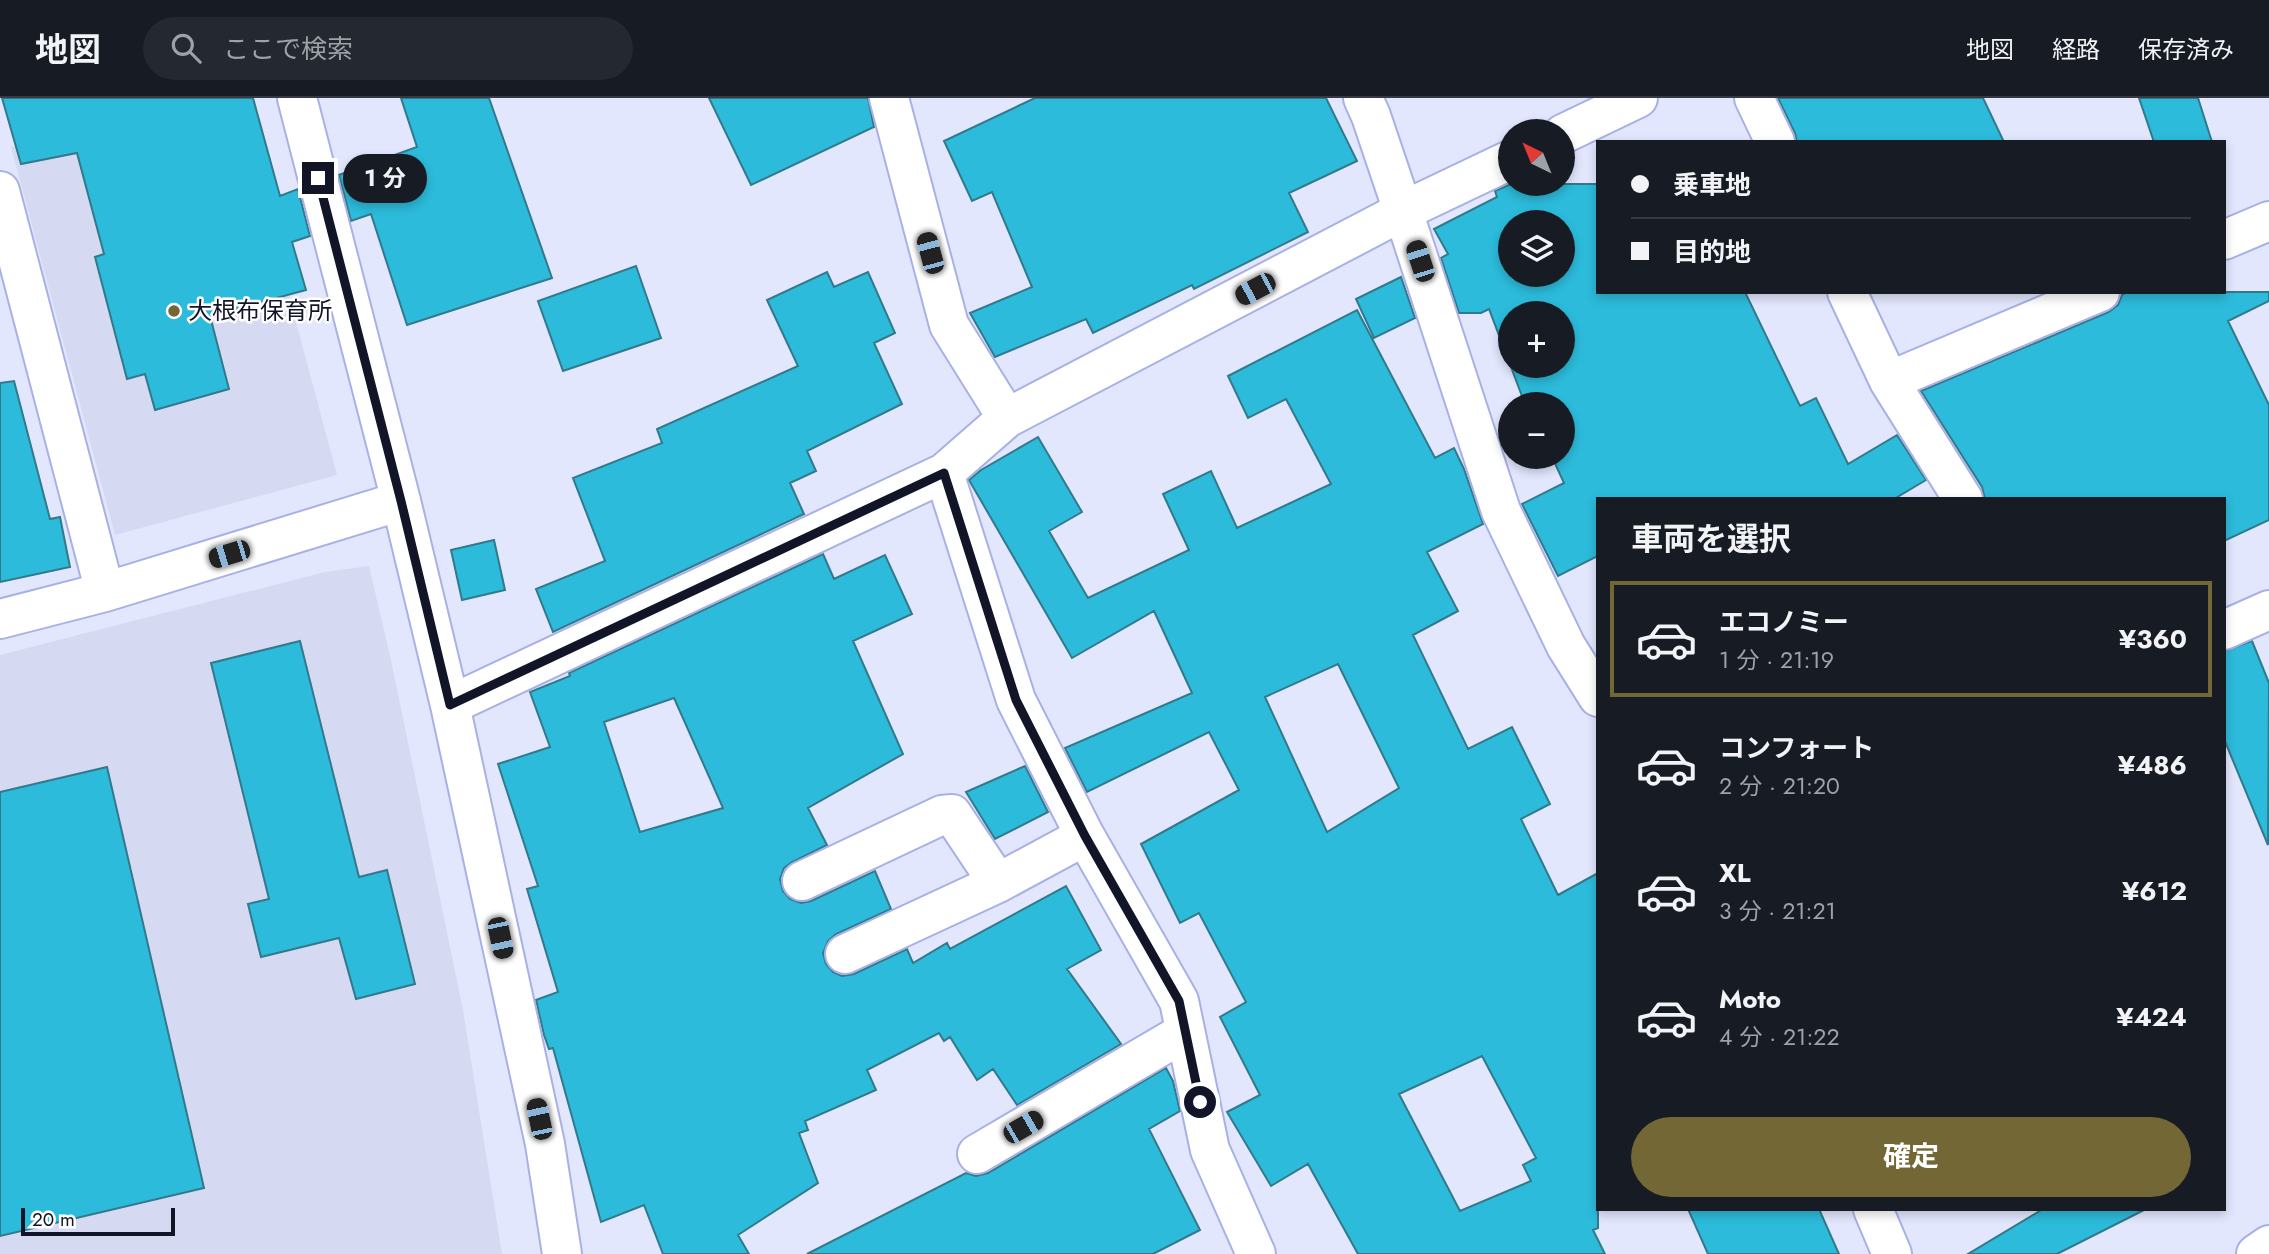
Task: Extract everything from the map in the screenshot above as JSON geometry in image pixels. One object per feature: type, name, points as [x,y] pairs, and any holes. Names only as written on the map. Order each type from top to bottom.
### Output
[{"type":"street","points":[[298,98],[450,705],[545,1144],[562,1254]]},
{"type":"street","points":[[889,98],[948,325],[1007,418]]},
{"type":"street","points":[[1363,98],[1403,211],[1501,511],[1566,646],[1596,694]]},
{"type":"street","points":[[1575,128],[1638,98]]},
{"type":"street","points":[[1754,98],[1774,140]]},
{"type":"street","points":[[450,705],[944,473],[1007,418],[1403,211],[1498,166]]},
{"type":"street","points":[[0,191],[105,593]]},
{"type":"street","points":[[2226,239],[2269,221]]},
{"type":"street","points":[[1848,294],[1889,381],[1962,497]]},
{"type":"street","points":[[1889,381],[2095,294]]},
{"type":"street","points":[[944,473],[1016,700],[1085,836],[1179,1001],[1210,1150],[1256,1254]]},
{"type":"street","points":[[0,619],[105,593],[401,501]]},
{"type":"street","points":[[2226,629],[2269,610]]},
{"type":"street","points":[[802,881],[942,815],[952,814],[998,883]]},
{"type":"street","points":[[845,954],[998,883],[1085,836]]},
{"type":"street","points":[[977,1154],[1185,1032]]},
{"type":"street","points":[[1874,1211],[1892,1254]]},
{"type":"street","points":[[2256,1254],[2269,1245]]},
{"type":"shaded area","name":"大根布保育所","points":[[191,98],[236,98],[337,475],[115,535],[11,147]]},
{"type":"shaded area","points":[[369,566],[463,1010],[502,1254],[0,1254],[0,655],[325,572]]},
{"type":"building","points":[[2,98],[253,98],[280,196],[298,189],[310,236],[292,242],[306,290],[210,316],[229,389],[155,410],[145,374],[127,379],[95,257],[104,254],[77,153],[21,164]]},
{"type":"building","points":[[401,98],[489,98],[552,278],[407,325],[371,214],[351,221],[339,175],[417,147]]},
{"type":"building","points":[[709,98],[868,98],[874,127],[751,185]]},
{"type":"building","points":[[1035,98],[1326,98],[1357,161],[1289,193],[1308,232],[1194,289],[1192,285],[1093,333],[1086,319],[995,357],[970,313],[1032,287],[992,192],[972,201],[944,141]]},
{"type":"building","points":[[1778,98],[1983,98],[2003,140],[1797,140]]},
{"type":"building","points":[[2139,98],[2198,98],[2211,140],[2153,140]]},
{"type":"building","points":[[1575,184],[1596,184],[1596,294],[1746,294],[1800,406],[1816,398],[1848,464],[1897,435],[1926,480],[1897,497],[1596,497],[1596,557],[1558,576],[1522,504],[1564,483],[1558,469],[1575,469],[1575,392],[1521,392],[1515,378],[1575,378],[1575,301],[1498,301],[1498,333],[1489,309],[1481,313],[1459,313],[1441,258],[1448,254],[1434,229],[1497,197],[1495,191],[1498,190],[1498,196],[1575,196]]},
{"type":"building","points":[[636,266],[661,338],[563,371],[538,301]]},
{"type":"building","points":[[827,272],[834,287],[868,272],[895,333],[874,343],[902,404],[807,451],[816,471],[790,483],[804,514],[553,632],[536,589],[605,561],[573,478],[662,443],[657,429],[798,366],[767,300]]},
{"type":"building","points":[[1401,277],[1415,318],[1374,338],[1356,299]]},
{"type":"building","points":[[2269,292],[2269,301],[2228,321],[2269,405],[2269,520],[2226,540],[2226,497],[1984,497],[1982,487],[1921,391],[2109,312],[2118,305],[2122,295]]},
{"type":"building","points":[[1357,310],[1435,458],[1454,448],[1464,469],[1483,524],[1427,552],[1458,611],[1413,635],[1468,749],[1512,727],[1550,804],[1521,819],[1558,895],[1596,874],[1598,1228],[1593,1230],[1605,1254],[1358,1254],[1308,1164],[1271,1186],[1227,1112],[1260,1095],[1220,1017],[1246,1002],[1199,913],[1180,923],[1141,844],[1239,790],[1209,732],[1087,792],[1065,748],[1192,693],[1154,611],[1072,658],[969,480],[981,470],[1038,437],[1082,512],[1049,531],[1088,598],[1189,550],[1163,494],[1211,471],[1237,528],[1331,484],[1286,399],[1248,418],[1228,376]],"holes":[[[1338,664],[1399,788],[1327,832],[1265,697]],[[1482,1056],[1536,1158],[1523,1165],[1531,1181],[1460,1211],[1399,1094]]]},
{"type":"building","points":[[14,381],[50,519],[60,517],[70,567],[0,582],[0,383]]},
{"type":"building","points":[[494,540],[505,590],[462,600],[451,550]]},
{"type":"building","points":[[823,554],[834,579],[885,555],[912,614],[853,641],[903,754],[808,808],[827,845],[784,868],[780,879],[783,891],[790,899],[801,903],[811,901],[875,871],[891,909],[836,934],[828,941],[823,953],[826,964],[833,972],[842,976],[854,974],[907,949],[913,963],[947,943],[950,949],[1066,886],[1101,950],[1067,969],[1121,1044],[1017,1105],[993,1069],[977,1080],[950,1037],[944,1041],[939,1033],[867,1070],[876,1090],[805,1121],[808,1130],[799,1133],[818,1183],[738,1235],[749,1254],[663,1254],[644,1205],[601,1222],[553,1048],[549,1049],[544,1035],[536,1000],[558,992],[527,889],[538,886],[498,764],[550,747],[530,692],[570,676],[569,673]],"holes":[[[674,698],[723,808],[640,832],[604,722]]]},
{"type":"building","points":[[300,641],[359,877],[387,870],[415,984],[356,999],[339,938],[261,957],[248,904],[269,899],[211,663]]},
{"type":"building","points":[[2252,641],[2269,683],[2268,845],[2226,744],[2226,650]]},
{"type":"building","points":[[1025,766],[1048,812],[995,839],[966,792]]},
{"type":"building","points":[[107,767],[204,1188],[0,1236],[0,792]]},
{"type":"building","points":[[1166,1068],[1173,1081],[1180,1111],[1149,1129],[1200,1230],[1153,1254],[807,1254],[966,1173],[976,1176],[988,1173]]},
{"type":"building","points":[[1689,1211],[1820,1211],[1839,1254],[1708,1254]]},
{"type":"building","points":[[2040,1211],[2142,1211],[2057,1254],[1968,1254]]},
{"type":"place","name":"大根布保育所","points":[[174,311]]},
{"type":"route","points":[[318,178],[450,705],[944,473],[1016,700],[1085,836],[1179,1001],[1200,1102]]}]
